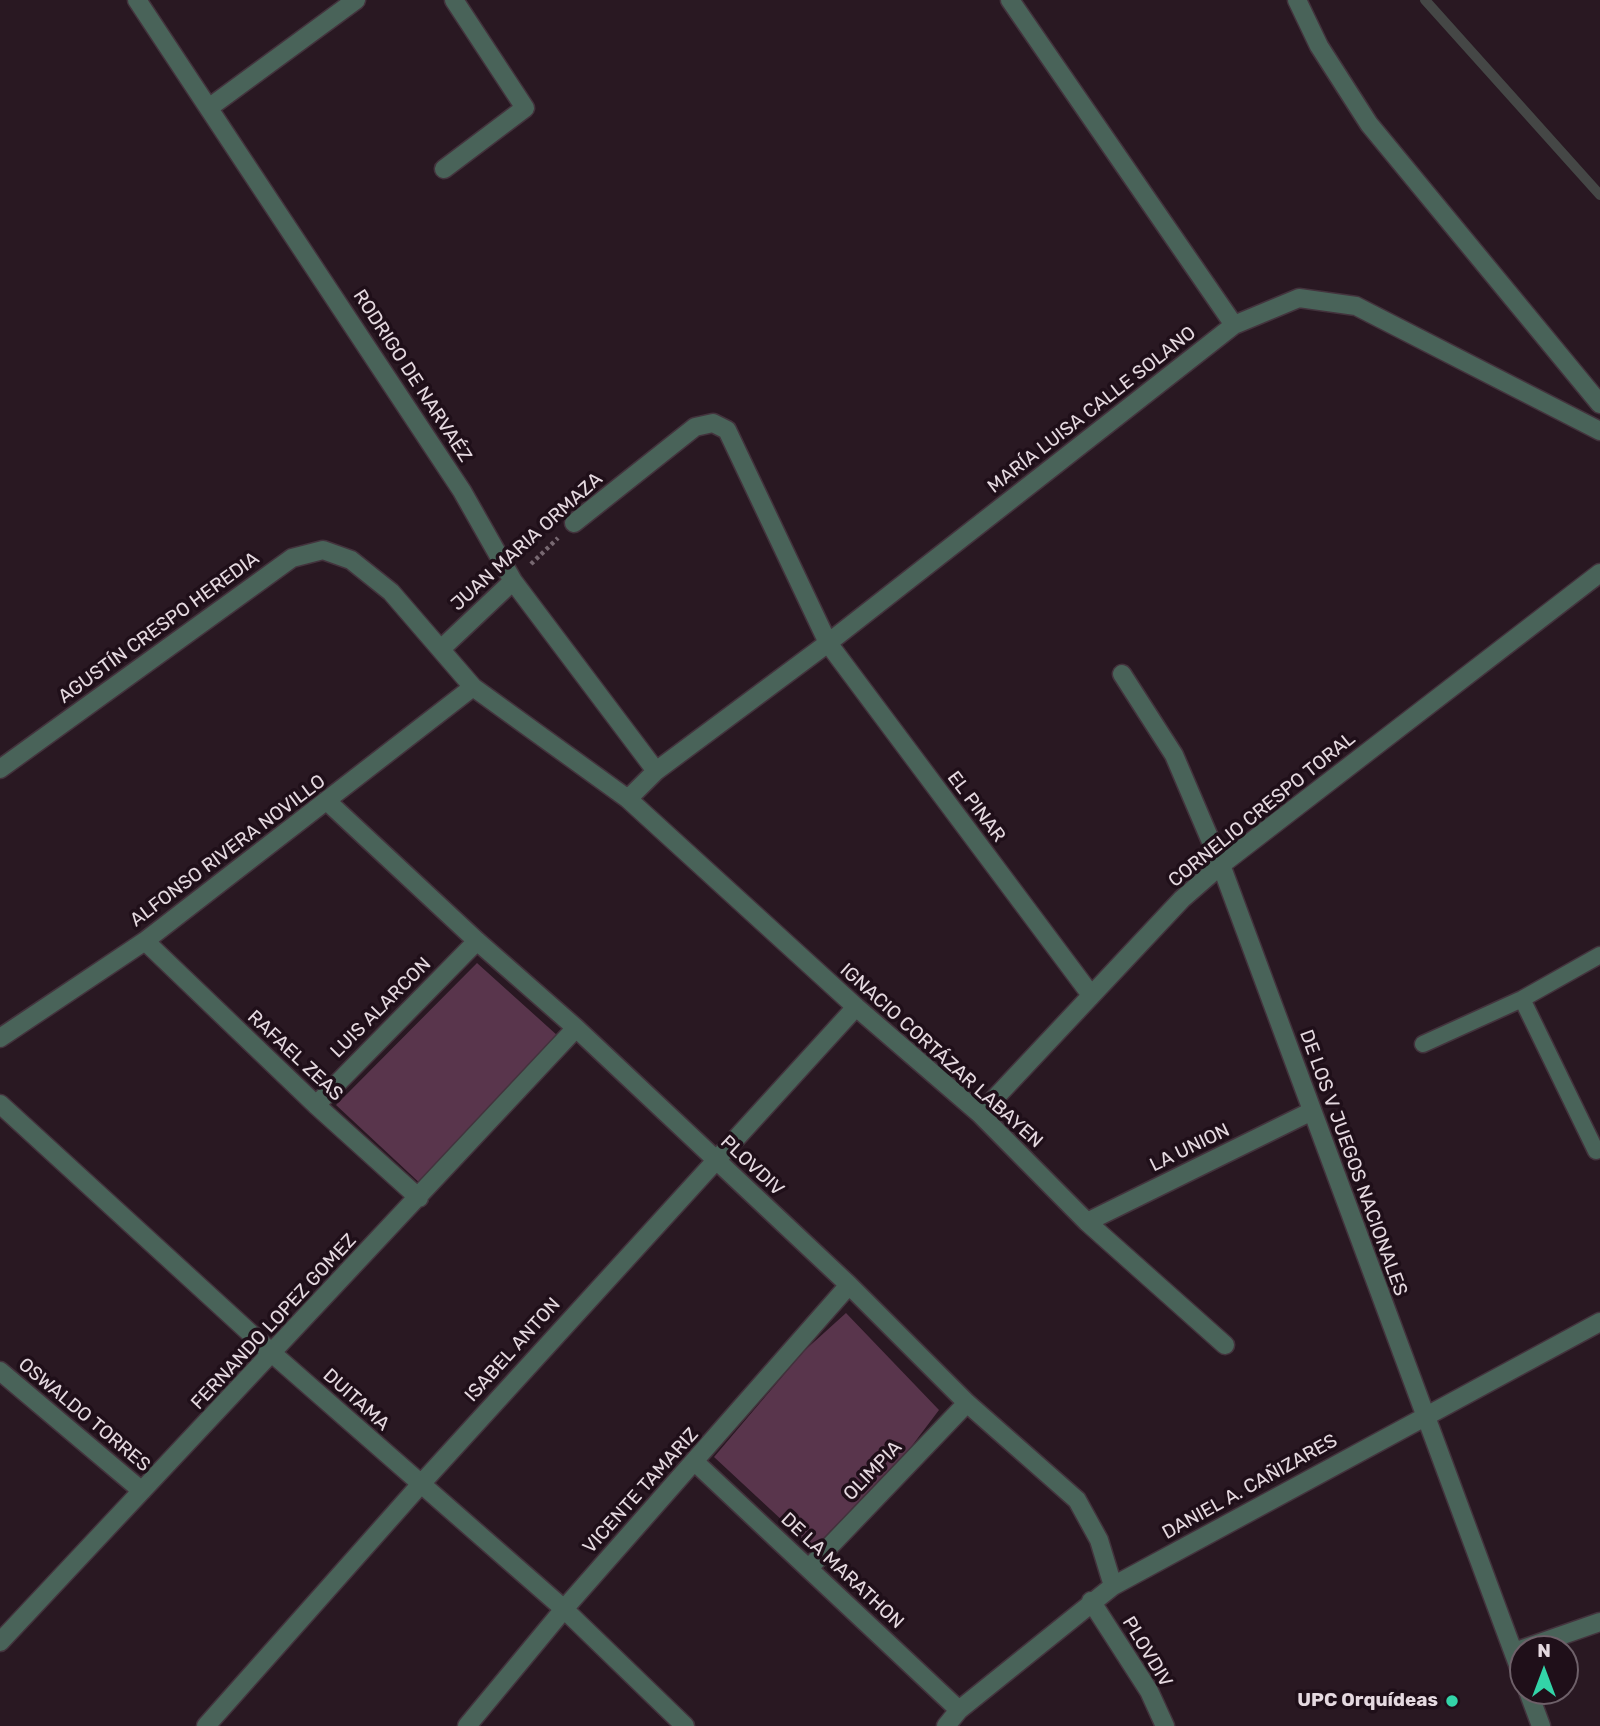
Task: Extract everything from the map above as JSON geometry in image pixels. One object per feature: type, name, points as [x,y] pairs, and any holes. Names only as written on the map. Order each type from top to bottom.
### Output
[{"type":"street","name":"RODRIGO DE NARVAÉZ","points":[[137,0],[462,491],[513,581],[656,771]]},
{"type":"street","points":[[210,107],[356,0]]},
{"type":"street","points":[[444,169],[525,107],[454,0]]},
{"type":"street","points":[[1010,0],[1234,326]]},
{"type":"street","points":[[1297,0],[1320,46],[1369,124],[1600,404]]},
{"type":"street","name":"MARÍA LUISA CALLE SOLANO","points":[[656,771],[828,643],[1234,326],[1299,299],[1356,306],[1600,430]]},
{"type":"street","name":"JUAN MARIA ORMAZA","points":[[574,523],[695,427],[713,423],[720,426],[727,430],[828,643]]},
{"type":"street","name":"AGUSTÍN CRESPO HEREDIA","points":[[0,769],[292,558],[323,550],[351,560]]},
{"type":"street","name":"IGNACIO CORTÁZAR LABAYEN","points":[[351,560],[391,592],[473,687],[628,799],[856,1007],[980,1114],[1087,1222],[1225,1345]]},
{"type":"street","name":"CORNELIO CRESPO TORAL","points":[[980,1114],[1182,900],[1221,865],[1600,573]]},
{"type":"street","name":"JUAN MARIA ORMAZA","points":[[441,649],[513,581]]},
{"type":"street","name":"EL PINAR","points":[[828,643],[1091,995]]},
{"type":"street","name":"DE LOS V JUEGOS NACIONALES","points":[[1122,674],[1174,755],[1221,865],[1423,1415],[1509,1639]]},
{"type":"street","name":"ALFONSO RIVERA NOVILLO","points":[[0,1038],[145,942],[473,687]]},
{"type":"street","points":[[628,799],[656,771]]},
{"type":"street","name":"PLOVDIV","points":[[328,802],[477,942],[576,1028],[849,1285],[967,1403],[1077,1500],[1099,1540],[1113,1586]]},
{"type":"street","name":"RAFAEL ZEAS","points":[[145,942],[316,1105],[419,1198]]},
{"type":"street","name":"LUIS ALARCON","points":[[316,1105],[477,942]]},
{"type":"street","name":"ISABEL ANTON","points":[[206,1726],[714,1159],[856,1007]]},
{"type":"street","name":"FERNANDO LOPEZ GOMEZ","points":[[0,1642],[576,1028]]},
{"type":"street","name":"DUITAMA","points":[[0,1104],[273,1354],[564,1609],[685,1726]]},
{"type":"street","name":"LA UNION","points":[[1087,1222],[1312,1111]]},
{"type":"street","name":"VICENTE TAMARIZ","points":[[467,1726],[564,1609],[849,1285]]},
{"type":"street","name":"DANIEL A. CAÑIZARES","points":[[946,1726],[959,1710],[1091,1601],[1113,1586],[1423,1415],[1598,1329]]},
{"type":"street","name":"OSWALDO TORRES","points":[[3,1381],[142,1491]]},
{"type":"street","name":"OLIMPIA","points":[[808,1568],[967,1403]]},
{"type":"street","name":"DE LA MARATHON","points":[[695,1462],[959,1710]]},
{"type":"street","name":"PLOVDIV","points":[[1091,1601],[1149,1691],[1165,1726]]},
{"type":"street","points":[[1563,1635],[1600,1622]]},
{"type":"street","points":[[1533,1705],[1541,1726]]},
{"type":"lane","points":[[1423,1044],[1522,999],[1600,955]]},
{"type":"lane","points":[[1522,999],[1596,1151]]},
{"type":"path","name":"JUAN MARIA ORMAZA","points":[[513,581],[574,523]]},
{"type":"shaded area","points":[[477,963],[558,1036],[521,1073],[424,1187],[336,1105]]},
{"type":"shaded area","points":[[846,1313],[939,1410],[908,1451],[813,1549],[714,1457],[804,1351]]},
{"type":"waterway","points":[[1425,0],[1600,195]]},
{"type":"place","name":"UPC Orquídeas","points":[[1452,1701]]}]
